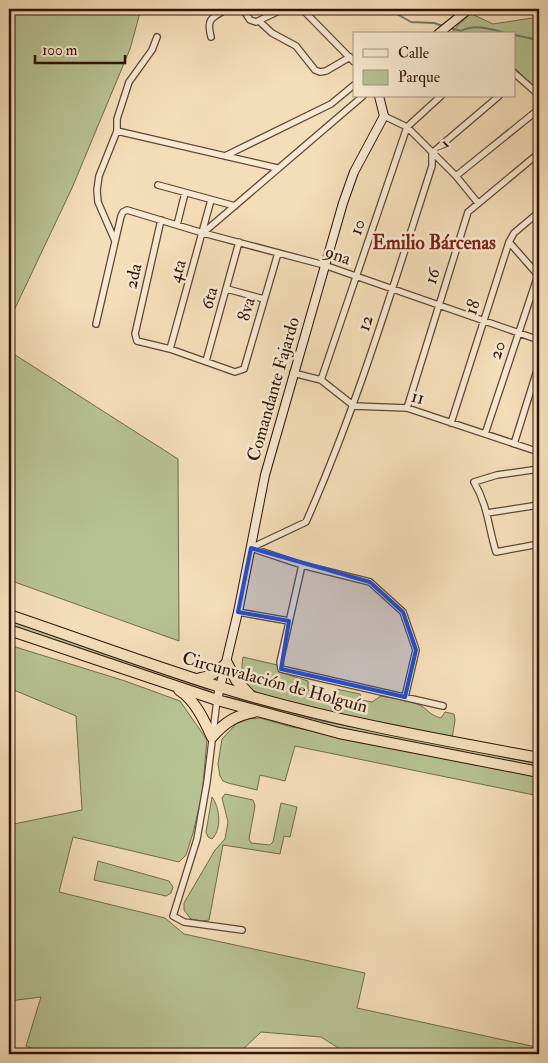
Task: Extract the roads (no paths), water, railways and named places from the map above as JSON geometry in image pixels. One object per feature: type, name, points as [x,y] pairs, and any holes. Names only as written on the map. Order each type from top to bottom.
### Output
[{"type":"highway","name":"Circunvalación de Holguín","points":[[9,615],[250,696],[377,727],[539,758]]},
{"type":"highway","name":"Circunvalación de Holguín","points":[[9,630],[217,700],[256,711],[339,733],[539,772]]},
{"type":"highway","points":[[195,679],[209,677],[218,672],[227,663],[236,680],[250,696]]},
{"type":"highway","points":[[172,685],[184,694],[196,708],[212,736],[222,724],[244,713],[256,711]]},
{"type":"street","points":[[211,37],[208,26],[210,19],[227,9]]},
{"type":"street","points":[[243,9],[250,20],[259,21],[283,9]]},
{"type":"street","points":[[259,21],[272,33],[296,46],[315,70],[320,72],[326,71],[352,59],[302,9]]},
{"type":"street","points":[[439,32],[464,10]]},
{"type":"street","points":[[96,324],[115,241],[102,214],[97,190],[104,160],[117,131],[117,119],[129,82],[152,50],[157,37]]},
{"type":"street","points":[[517,81],[539,95]]},
{"type":"street","points":[[225,156],[332,104],[353,86]]},
{"type":"street","points":[[203,233],[361,98]]},
{"type":"street","points":[[380,98],[384,116]]},
{"type":"street","name":"10","points":[[321,380],[407,128],[439,98]]},
{"type":"street","points":[[432,153],[496,98]]},
{"type":"street","points":[[456,176],[539,109]]},
{"type":"street","name":"7","points":[[384,116],[407,128],[456,176],[478,203]]},
{"type":"street","name":"Comandante Fajardo","points":[[217,700],[238,612],[265,475],[293,373],[324,265],[354,172],[384,116]]},
{"type":"street","points":[[117,131],[277,168]]},
{"type":"street","name":"12","points":[[251,548],[306,522],[354,406],[432,166],[432,153]]},
{"type":"street","name":"16","points":[[407,408],[468,212],[539,153]]},
{"type":"street","points":[[158,185],[235,206]]},
{"type":"street","points":[[177,225],[185,193]]},
{"type":"street","name":"4ta","points":[[170,349],[211,200]]},
{"type":"street","name":"9na","points":[[115,241],[123,212],[127,210],[203,233],[324,265],[539,340]]},
{"type":"street","name":"18","points":[[451,423],[509,242],[514,233],[539,212]]},
{"type":"street","name":"2da","points":[[162,220],[135,334],[137,341],[170,349]]},
{"type":"street","name":"6ta","points":[[206,361],[239,242]]},
{"type":"street","points":[[509,242],[539,275]]},
{"type":"street","name":"8va","points":[[206,361],[235,372],[244,369],[278,253]]},
{"type":"street","name":"20","points":[[485,434],[539,275]]},
{"type":"street","points":[[227,289],[264,300]]},
{"type":"street","points":[[170,349],[206,361]]},
{"type":"street","points":[[514,444],[539,364]]},
{"type":"street","points":[[293,373],[321,380],[354,406]]},
{"type":"street","name":"11","points":[[354,406],[407,408],[539,452]]},
{"type":"street","points":[[539,469],[497,475],[474,482],[483,498],[496,552],[539,544]]},
{"type":"street","points":[[487,513],[539,505]]},
{"type":"street","points":[[251,548],[302,565],[370,582],[403,612],[416,650],[405,697]]},
{"type":"street","points":[[302,565],[280,662],[281,669],[444,706]]},
{"type":"street","points":[[238,612],[289,621]]},
{"type":"street","points":[[217,700],[207,782],[197,839],[173,916],[184,922],[242,930]]},
{"type":"waterway","points":[[374,9],[376,11],[397,14],[411,22],[434,23],[443,26]]},
{"type":"waterway","points":[[450,28],[461,31],[479,27],[502,32]]},
{"type":"waterway","points":[[516,35],[539,40]]},
{"type":"district","name":"Emilio Bárcenas","points":[[434,242]]}]
